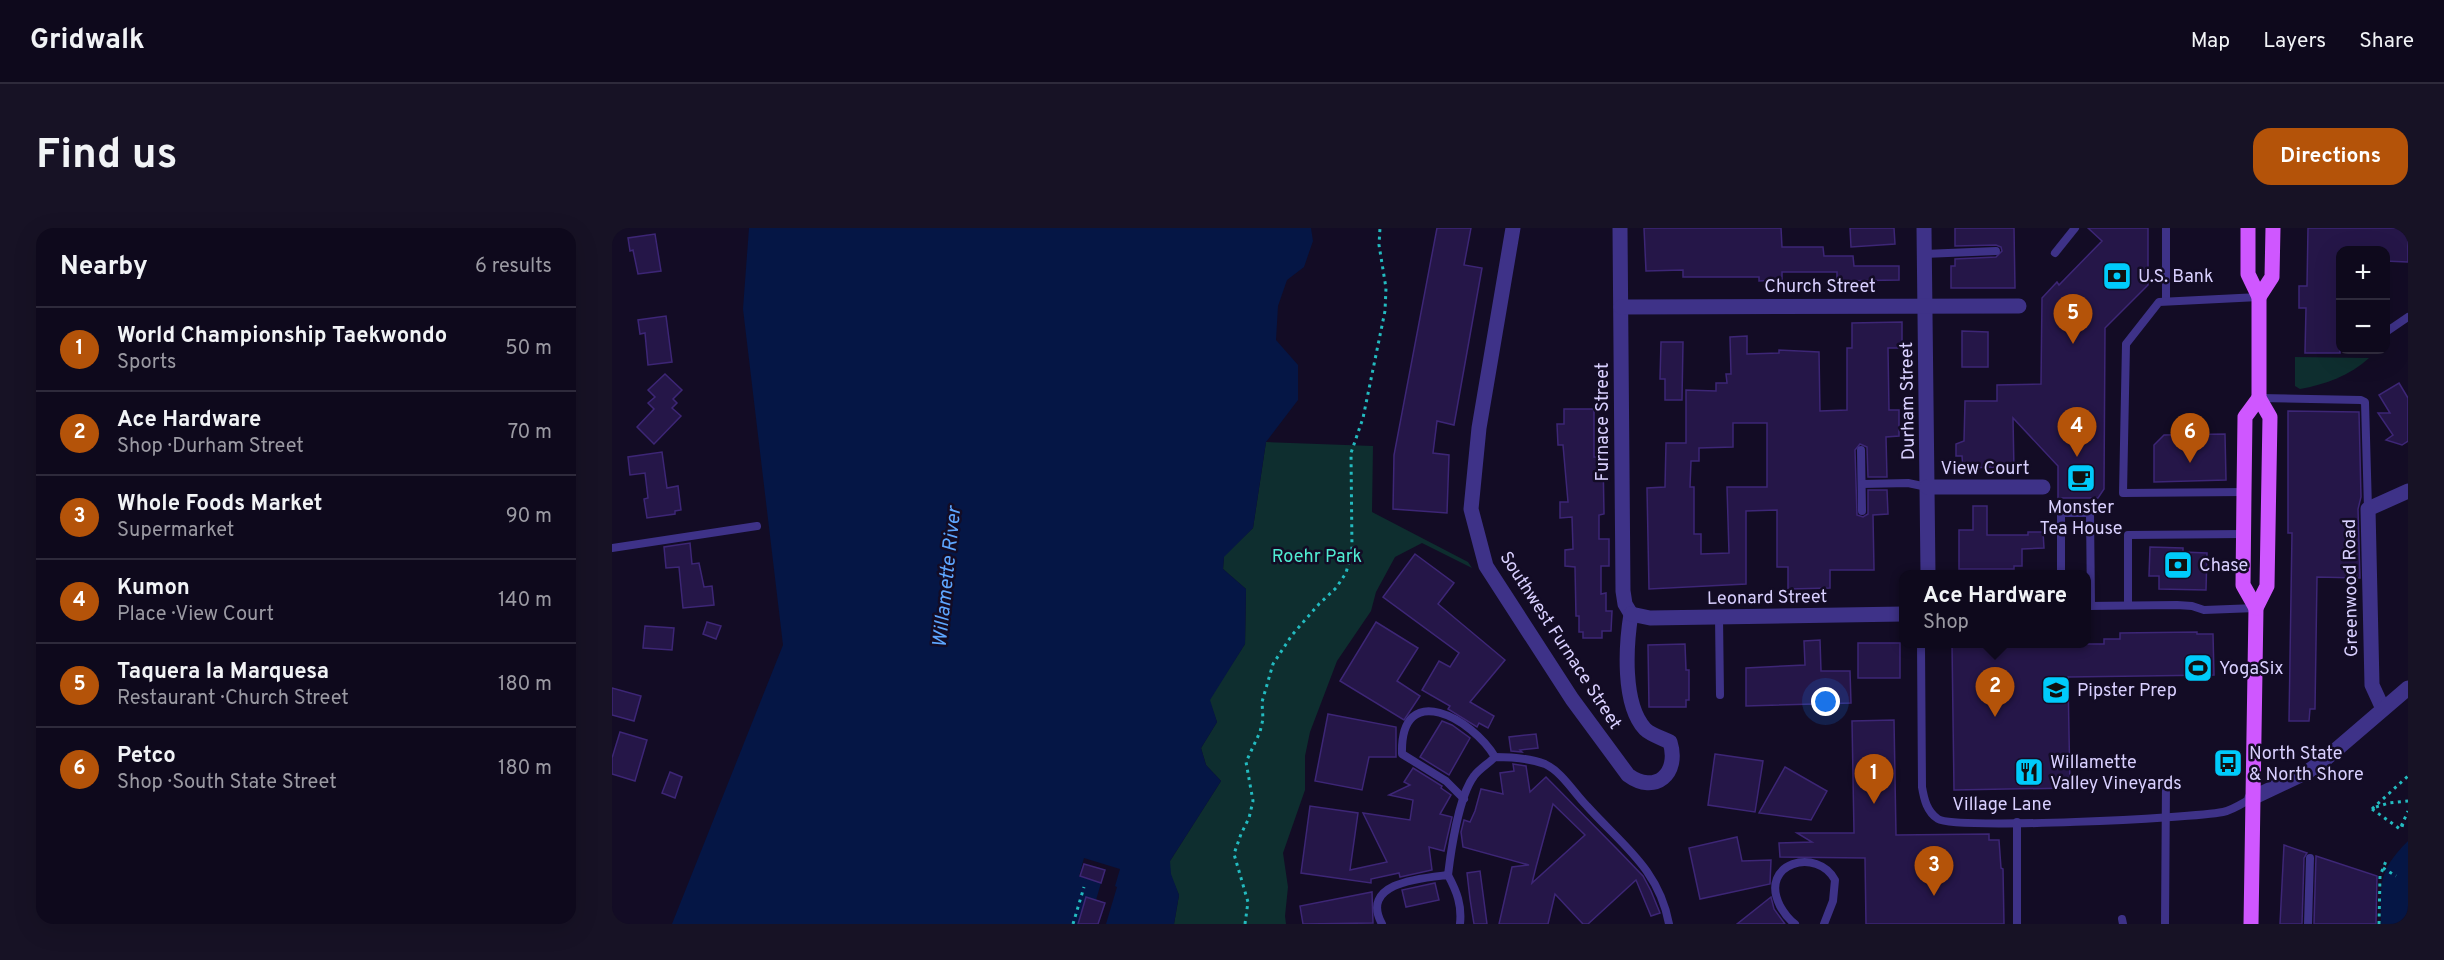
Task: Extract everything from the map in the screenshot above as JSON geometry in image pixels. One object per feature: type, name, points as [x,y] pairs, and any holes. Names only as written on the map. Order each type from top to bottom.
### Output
[{"type":"main road","points":[[2248,228],[2248,274],[2259,297],[2259,398],[2270,417],[2267,586],[2256,608],[2251,924]]},
{"type":"main road","points":[[2259,297],[2272,277],[2273,228]]},
{"type":"main road","points":[[2256,608],[2243,585],[2245,417],[2259,398]]},
{"type":"street","name":"Southwest Furnace Street","points":[[1513,228],[1479,428],[1471,509],[1486,566],[1572,699],[1628,775],[1635,780],[1648,782],[1663,778],[1670,772],[1674,757],[1670,742],[1647,731],[1634,709],[1628,662],[1631,614]]},
{"type":"street","name":"Furnace Street","points":[[1620,228],[1623,591],[1625,604],[1631,614]]},
{"type":"street","name":"Durham Street","points":[[1924,228],[1928,570]]},
{"type":"street","name":"Church Street","points":[[1621,307],[2019,306]]},
{"type":"street","name":"View Court","points":[[1927,487],[2043,487]]},
{"type":"street","name":"Greenwood Road","points":[[2383,708],[2372,685],[2368,509],[2408,491]]},
{"type":"street","name":"Leonard Street","points":[[1631,614],[1650,618],[1899,614]]},
{"type":"street","points":[[2252,798],[2315,767],[2408,688]]},
{"type":"lane","points":[[2055,253],[2075,228]]},
{"type":"lane","points":[[2166,228],[2166,300]]},
{"type":"lane","points":[[1924,254],[1996,251]]},
{"type":"lane","points":[[2244,492],[2123,493],[2126,344],[2159,302],[2259,297]]},
{"type":"lane","points":[[2390,329],[2408,317]]},
{"type":"lane","points":[[2259,398],[2361,400],[2366,402],[2368,509]]},
{"type":"lane","points":[[1861,450],[1862,511]]},
{"type":"lane","points":[[1862,484],[1908,483],[1927,487]]},
{"type":"lane","points":[[2061,570],[2061,513],[2091,513],[2090,570]]},
{"type":"lane","points":[[612,548],[757,526]]},
{"type":"lane","points":[[2128,605],[2128,535],[2244,534]]},
{"type":"lane","points":[[2091,606],[2192,606],[2204,610],[2256,608]]},
{"type":"lane","points":[[1719,617],[1720,696]]},
{"type":"lane","name":"Village Lane","points":[[1921,648],[1922,787],[1925,802],[1940,820],[2017,822],[2167,817],[2225,812],[2252,798]]},
{"type":"lane","points":[[1464,800],[1446,782],[1402,754],[1403,733],[1413,715],[1425,710],[1437,711],[1474,731],[1487,744],[1495,757]]},
{"type":"lane","points":[[1460,924],[1462,910],[1460,901],[1448,875],[1451,845],[1473,776],[1495,757],[1524,758],[1547,765],[1565,780],[1587,807],[1644,864],[1657,886],[1669,924]]},
{"type":"lane","points":[[2165,924],[2166,782]]},
{"type":"lane","points":[[2017,822],[2017,924]]},
{"type":"lane","points":[[2308,924],[2310,858]]},
{"type":"lane","points":[[1795,924],[1784,913],[1777,900],[1775,882],[1780,871],[1796,863],[1827,868],[1835,880],[1833,901],[1824,924]]},
{"type":"lane","points":[[1382,924],[1379,903],[1383,894],[1391,886],[1448,875]]},
{"type":"path","points":[[1245,924],[1248,902],[1234,854],[1250,818],[1253,801],[1245,768],[1260,732],[1263,719],[1262,702],[1273,664],[1292,635],[1336,588],[1346,573],[1353,550],[1352,453],[1363,418],[1385,311],[1385,276],[1379,240],[1380,228]]},
{"type":"path","points":[[2372,809],[2408,776]]},
{"type":"path","points":[[2372,809],[2389,802],[2408,801]]},
{"type":"path","points":[[2372,809],[2400,829],[2408,811]]},
{"type":"path","points":[[2402,825],[2408,827]]},
{"type":"path","points":[[2379,924],[2380,876],[2386,861]]},
{"type":"path","points":[[2383,868],[2396,876]]},
{"type":"path","points":[[1073,924],[1084,887]]},
{"type":"green space","points":[[2295,357],[2369,358],[2337,378],[2300,389],[2295,386]]},
{"type":"green space","name":"Roehr Park","points":[[1266,442],[1373,446],[1372,512],[1468,562],[1472,568],[1422,543],[1395,557],[1376,592],[1371,611],[1337,661],[1310,732],[1305,756],[1305,790],[1283,853],[1288,887],[1286,924],[1174,924],[1179,895],[1170,874],[1170,861],[1221,781],[1206,765],[1201,748],[1217,722],[1209,700],[1245,644],[1246,589],[1223,569],[1224,556],[1253,528]]},
{"type":"water","name":"Willamette River","points":[[749,228],[1311,228],[1313,241],[1304,267],[1287,280],[1278,306],[1276,340],[1298,365],[1298,400],[1266,442],[1253,528],[1224,557],[1223,569],[1246,589],[1245,644],[1210,700],[1217,722],[1201,748],[1206,765],[1221,781],[1170,861],[1171,874],[1179,895],[1174,924],[672,924],[783,645],[743,309]]},
{"type":"water","points":[[2408,841],[2408,924],[2381,924],[2383,879],[2391,861]]},
{"type":"pier","points":[[1084,858],[1120,869],[1106,924],[1078,924],[1086,898],[1096,900],[1101,883],[1079,876]]},
{"type":"building","points":[[1437,228],[1471,228],[1464,265],[1482,268],[1454,425],[1437,421],[1433,453],[1449,455],[1447,513],[1393,509],[1394,455]]},
{"type":"building","points":[[1644,228],[1781,228],[1782,247],[1823,247],[1824,256],[1853,256],[1854,266],[1899,266],[1899,280],[1837,281],[1837,272],[1782,272],[1782,280],[1759,281],[1759,277],[1683,277],[1683,270],[1646,271]]},
{"type":"building","points":[[1850,228],[1894,228],[1895,244],[1851,247]]},
{"type":"building","points":[[1955,228],[2014,228],[2015,288],[1951,288],[1951,266],[1955,266],[1955,259],[1996,257],[2002,251],[2001,247],[1996,245],[1955,246]]},
{"type":"building","points":[[2088,228],[2148,228],[2148,285],[2105,328],[2104,489],[2098,498],[2058,498],[2058,466],[2013,418],[2014,471],[1999,471],[1999,467],[1963,468],[1962,456],[1956,456],[1956,444],[1964,441],[1965,401],[1997,401],[1997,385],[2041,384],[2042,298],[2057,282],[2059,285],[2102,241]]},
{"type":"building","points":[[2308,228],[2408,228],[2408,262],[2390,261],[2390,246],[2336,246],[2336,353],[2305,353],[2306,308],[2299,308],[2299,286],[2307,286]]},
{"type":"building","points":[[655,234],[661,271],[638,274],[628,238]]},
{"type":"building","points":[[666,316],[672,362],[648,365],[645,333],[640,334],[638,320]]},
{"type":"building","points":[[1902,322],[1902,348],[1888,348],[1889,410],[1899,410],[1899,436],[1886,437],[1887,477],[1868,477],[1867,447],[1860,444],[1855,450],[1857,515],[1863,517],[1868,514],[1868,490],[1887,490],[1888,514],[1873,515],[1874,570],[1830,570],[1830,588],[1788,589],[1788,567],[1777,567],[1777,510],[1746,511],[1746,584],[1649,589],[1647,488],[1665,487],[1666,443],[1686,443],[1686,390],[1716,391],[1716,383],[1727,383],[1726,374],[1731,374],[1730,337],[1747,336],[1747,354],[1779,353],[1779,350],[1819,352],[1820,411],[1847,410],[1847,348],[1852,348],[1852,323]],"holes":[[[1733,423],[1767,423],[1767,487],[1727,487],[1729,553],[1701,554],[1701,534],[1694,534],[1694,487],[1690,487],[1691,461],[1699,461],[1699,448],[1733,447]]]},
{"type":"building","points":[[1962,331],[1988,332],[1988,367],[1962,367]]},
{"type":"building","points":[[1661,342],[1683,342],[1682,400],[1665,400],[1665,379],[1660,379]]},
{"type":"building","points":[[665,374],[682,390],[673,399],[677,403],[672,408],[681,416],[654,444],[637,427],[654,409],[648,403],[655,397],[648,390]]},
{"type":"building","points":[[2399,383],[2408,398],[2408,441],[2402,445],[2386,440],[2393,435],[2378,413],[2390,413],[2379,395]]},
{"type":"building","points":[[1564,409],[1594,409],[1594,457],[1603,457],[1604,514],[1599,515],[1599,539],[1609,539],[1609,566],[1601,566],[1601,594],[1606,593],[1606,611],[1612,611],[1611,631],[1602,631],[1602,638],[1583,638],[1583,632],[1579,632],[1579,616],[1576,616],[1575,567],[1565,566],[1565,550],[1573,549],[1572,517],[1560,518],[1560,502],[1568,502],[1563,445],[1558,445],[1557,424],[1564,424]]},
{"type":"building","points":[[2288,411],[2359,412],[2360,578],[2317,577],[2315,709],[2310,709],[2309,721],[2289,721],[2292,533],[2288,533]]},
{"type":"building","points":[[2225,434],[2226,480],[2154,482],[2154,445],[2164,435]]},
{"type":"building","points":[[662,452],[667,488],[678,486],[681,510],[675,511],[675,514],[647,518],[644,499],[648,498],[645,473],[630,475],[628,457]]},
{"type":"building","points":[[1973,506],[1987,506],[1987,535],[2028,535],[2028,532],[2043,532],[2044,548],[2022,549],[2022,566],[2014,566],[2014,569],[1959,569],[1959,530],[1973,530]]},
{"type":"building","points":[[690,543],[692,564],[699,563],[704,587],[712,586],[714,605],[683,608],[679,567],[666,568],[664,547]]},
{"type":"building","name":"Chase","points":[[2150,547],[2183,548],[2183,552],[2207,553],[2206,590],[2159,589],[2159,576],[2149,576]]},
{"type":"building","points":[[1415,554],[1454,583],[1438,604],[1505,660],[1470,702],[1494,716],[1488,728],[1479,723],[1477,727],[1448,709],[1450,706],[1422,690],[1439,661],[1450,667],[1459,653],[1383,597]]},
{"type":"building","points":[[707,622],[721,626],[716,639],[703,634]]},
{"type":"building","points":[[1376,622],[1418,648],[1397,681],[1420,696],[1404,720],[1340,681]]},
{"type":"building","points":[[645,626],[674,628],[672,650],[643,648]]},
{"type":"building","points":[[2197,632],[2197,634],[2213,634],[2214,675],[2068,677],[2070,788],[1954,790],[1952,648],[2091,648],[2091,644],[2104,644],[2104,639],[2120,639],[2120,633]]},
{"type":"building","points":[[1820,640],[1821,671],[1850,671],[1851,703],[1746,706],[1746,668],[1805,665],[1804,641]]},
{"type":"building","points":[[1858,643],[1899,643],[1900,678],[1858,678]]},
{"type":"building","points":[[1685,644],[1686,670],[1689,670],[1689,700],[1686,700],[1686,707],[1649,707],[1648,645]]},
{"type":"building","points":[[612,688],[641,696],[634,721],[612,715]]},
{"type":"building","points":[[1328,714],[1396,727],[1396,757],[1369,757],[1362,790],[1315,781]]},
{"type":"building","points":[[1894,720],[1896,835],[1989,834],[1989,840],[1999,840],[2001,868],[2003,869],[2004,924],[1866,924],[1865,858],[1780,857],[1779,843],[1812,842],[1797,833],[1854,833],[1852,721]]},
{"type":"building","points":[[1442,721],[1470,738],[1449,775],[1420,757]]},
{"type":"building","points":[[620,732],[647,740],[635,781],[612,774],[612,758]]},
{"type":"building","points":[[1536,734],[1538,748],[1520,750],[1522,752],[1511,751],[1509,737]]},
{"type":"building","points":[[1715,754],[1763,761],[1755,812],[1708,805]]},
{"type":"building","points":[[1513,764],[1526,766],[1530,792],[1546,777],[1643,876],[1660,913],[1651,916],[1636,880],[1588,924],[1583,924],[1555,894],[1548,924],[1499,924],[1512,867],[1529,865],[1463,847],[1461,832],[1464,820],[1470,822],[1481,789],[1503,794],[1500,773],[1514,771]],"holes":[[[1553,804],[1585,835],[1532,883]]]},
{"type":"building","points":[[1785,767],[1827,791],[1811,820],[1759,813]]},
{"type":"building","points":[[1413,768],[1442,786],[1441,788],[1451,795],[1440,814],[1452,817],[1444,851],[1429,847],[1432,870],[1400,877],[1399,873],[1371,879],[1371,883],[1301,873],[1310,806],[1358,813],[1350,870],[1387,862],[1363,813],[1410,820],[1413,800],[1389,795],[1410,785],[1404,782]]},
{"type":"building","points":[[670,772],[682,777],[675,798],[662,793]]},
{"type":"building","points":[[1737,837],[1742,861],[1771,860],[1770,884],[1700,899],[1689,848]]},
{"type":"building","points":[[2284,845],[2307,853],[2304,858],[2302,924],[2280,924]]},
{"type":"building","points":[[2316,856],[2377,876],[2376,924],[2314,924]]},
{"type":"building","points":[[1084,864],[1105,870],[1101,883],[1080,876]]},
{"type":"building","points":[[1480,871],[1487,924],[1474,924],[1470,899],[1467,873]]},
{"type":"building","points":[[1435,883],[1439,900],[1406,907],[1402,890]]},
{"type":"building","points":[[1372,892],[1373,923],[1303,924],[1300,906]]},
{"type":"building","points":[[1086,897],[1105,903],[1098,924],[1078,924]]},
{"type":"building","points":[[1771,897],[1774,909],[1785,924],[1737,924]]},
{"type":"place","name":"U.S. Bank","points":[[2117,276]]},
{"type":"place","name":"Taquera la Marquesa","points":[[2073,344]]},
{"type":"place","name":"Kumon","points":[[2077,457]]},
{"type":"place","name":"Petco","points":[[2190,463]]},
{"type":"place","name":"Monster Tea House","points":[[2081,478]]},
{"type":"place","name":"Chase","points":[[2178,565]]},
{"type":"place","name":"YogaSix","points":[[2198,668]]},
{"type":"place","name":"Pipster Prep","points":[[2056,690]]},
{"type":"place","name":"Ace Hardware","points":[[1995,717]]},
{"type":"place","name":"North State & North Shore","points":[[2228,763]]},
{"type":"place","name":"Willamette Valley Vineyards","points":[[2029,772]]},
{"type":"place","name":"World Championship Taekwondo","points":[[1874,804]]},
{"type":"place","name":"Whole Foods Market","points":[[1934,896]]}]
